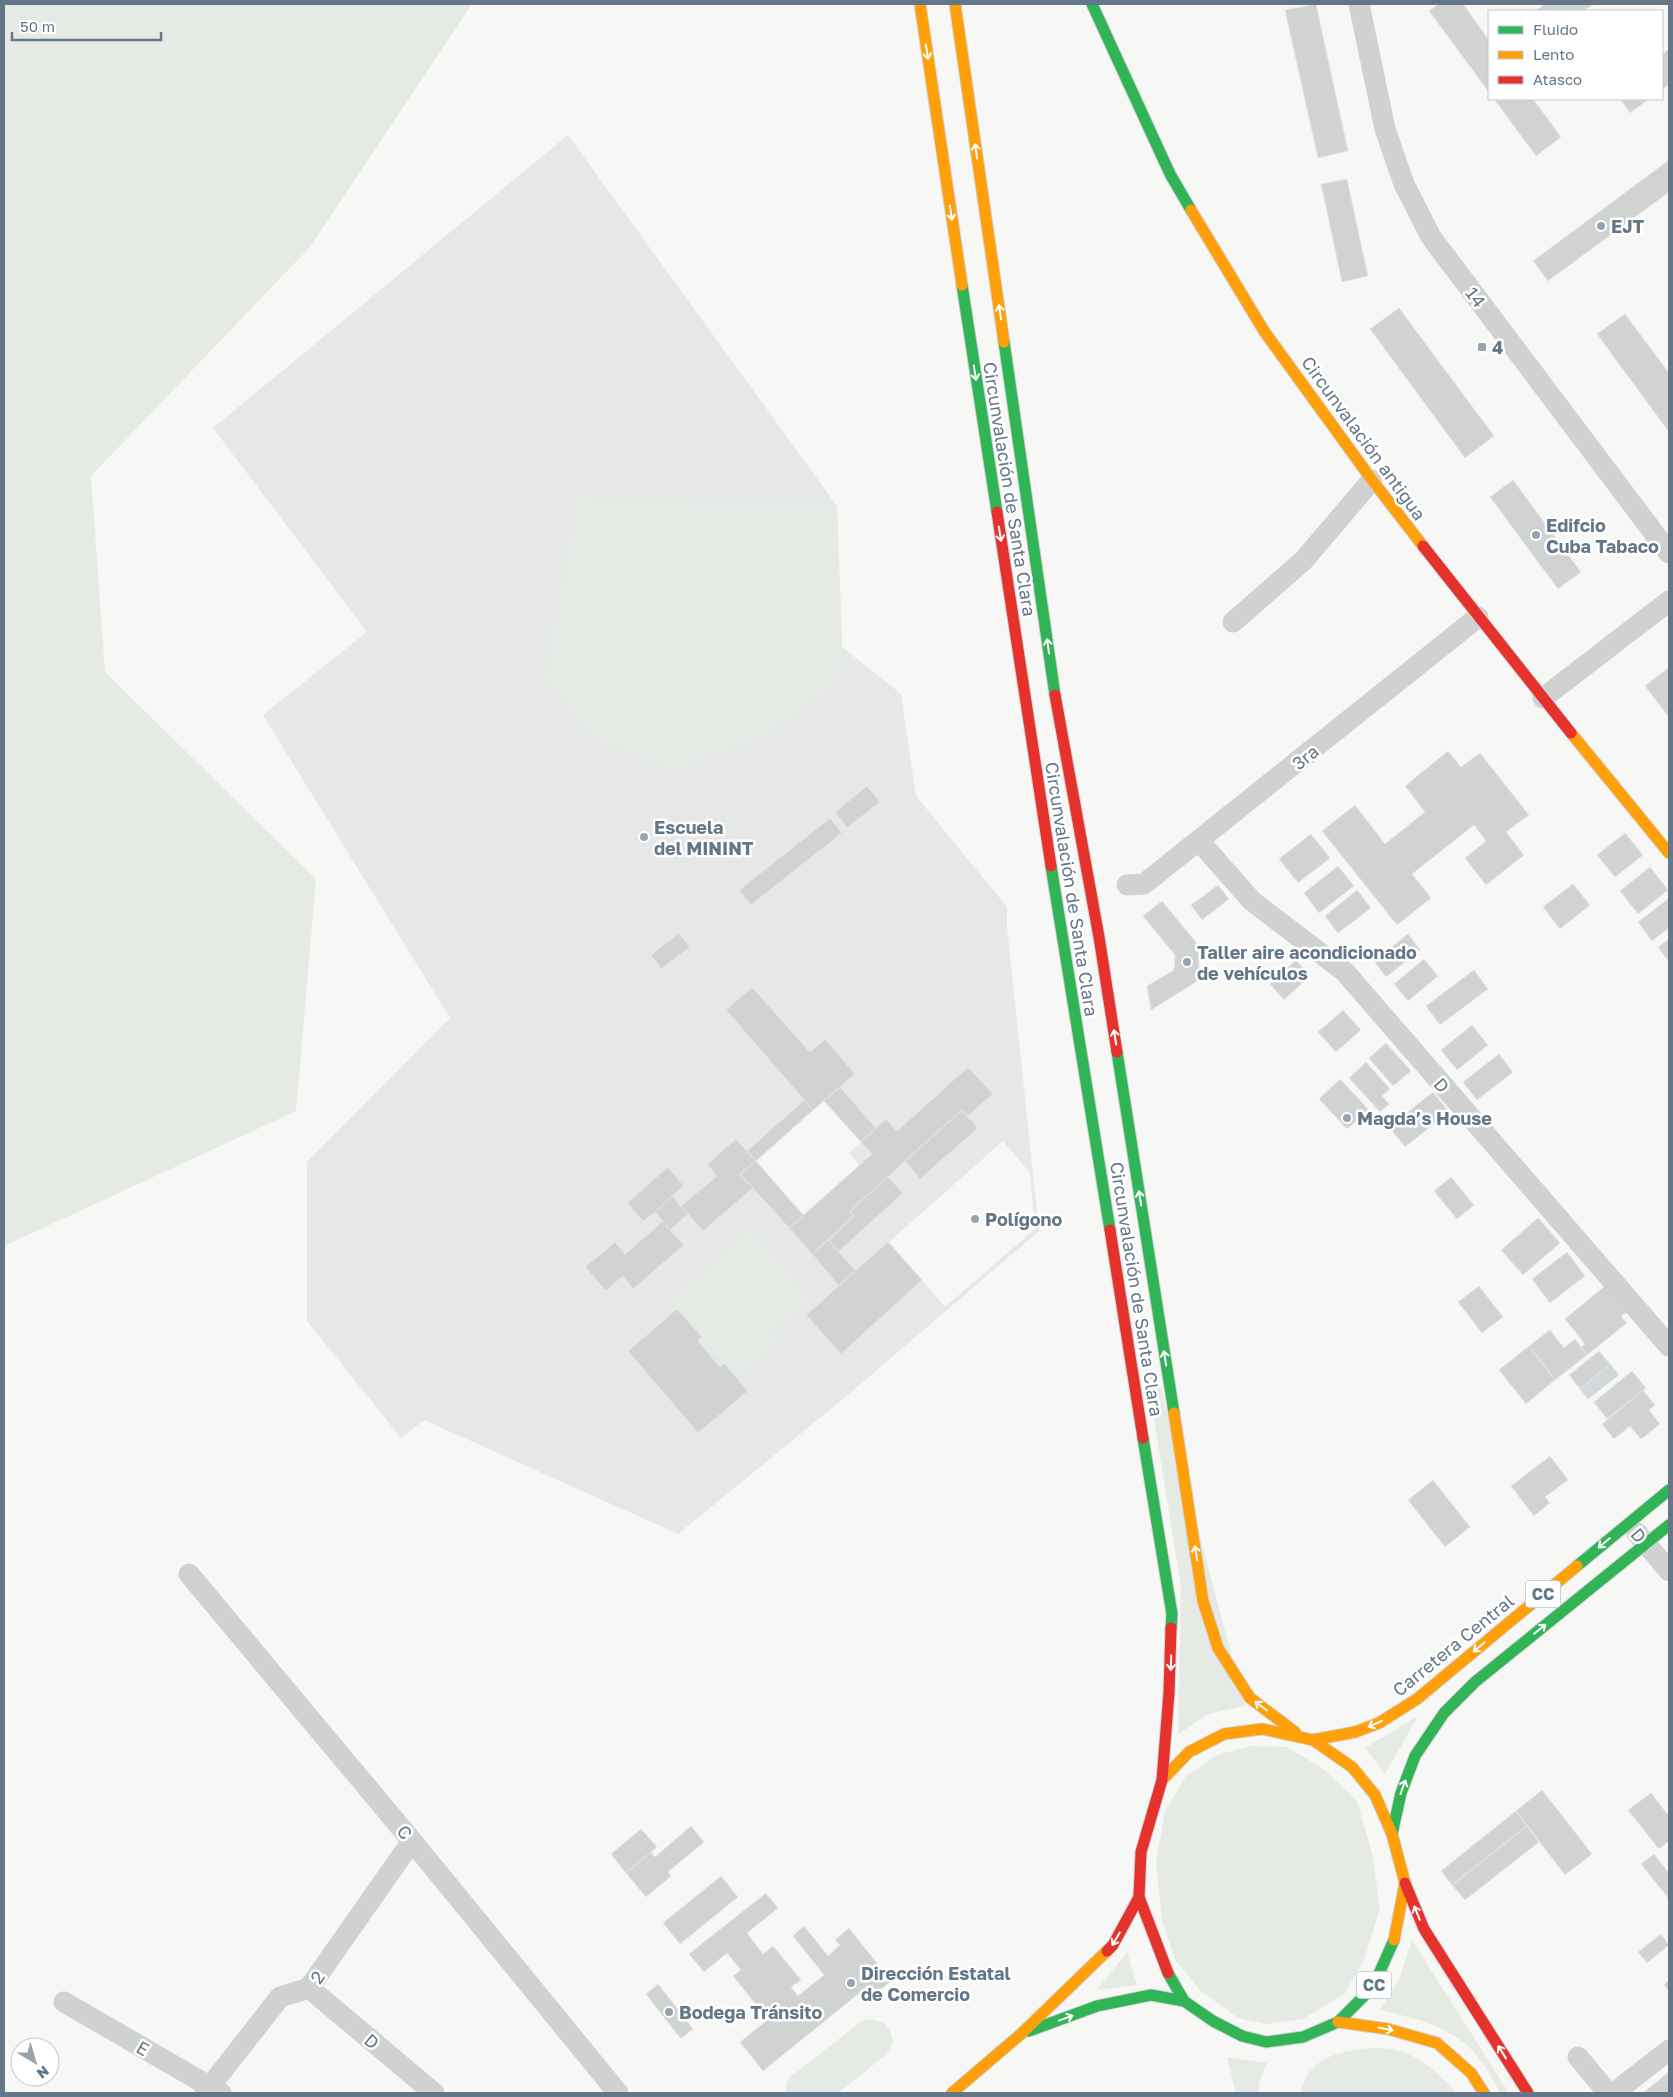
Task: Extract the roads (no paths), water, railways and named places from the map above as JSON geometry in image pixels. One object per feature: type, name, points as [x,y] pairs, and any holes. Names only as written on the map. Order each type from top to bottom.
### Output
[{"type":"main road","name":"Circunvalación de Santa Clara","points":[[920,4],[1031,745],[1172,1614],[1169,1693],[1162,1780]]},
{"type":"main road","name":"Circunvalación de Santa Clara","points":[[955,4],[1055,694],[1099,937],[1203,1601],[1218,1648],[1250,1698],[1300,1736]]},
{"type":"main road","name":"Circunvalación antigua","points":[[1092,4],[1170,174],[1264,331],[1372,480],[1478,617],[1669,853]]},
{"type":"main road","name":"Carretera Central","points":[[1313,1740],[1355,1732],[1379,1723],[1417,1699],[1669,1490]]},
{"type":"main road","name":"CC","points":[[1392,1834],[1401,1793],[1415,1756],[1444,1713],[1475,1682],[1669,1525]]},
{"type":"main road","name":"CC","points":[[1021,2034],[1098,2006],[1151,1995],[1184,2001],[1213,2021],[1242,2036],[1266,2042],[1303,2037],[1338,2022],[1373,1986],[1394,1941],[1405,1884],[1392,1834],[1376,1796],[1352,1767],[1313,1740],[1262,1729],[1224,1734],[1189,1752],[1162,1780],[1141,1852],[1139,1897],[1164,1966],[1184,2001]]},
{"type":"main road","points":[[1405,1884],[1424,1929],[1528,2093]]},
{"type":"main road","name":"CC","points":[[952,2093],[1021,2034],[1113,1945],[1139,1897]]},
{"type":"main road","points":[[1338,2022],[1388,2029],[1437,2043],[1471,2073],[1484,2093]]},
{"type":"street","name":"14","points":[[1358,4],[1385,130],[1404,184],[1431,237],[1669,553]]},
{"type":"street","points":[[1233,622],[1303,561],[1372,480]]},
{"type":"street","points":[[1543,698],[1669,601]]},
{"type":"street","name":"3ra","points":[[1127,885],[1144,884],[1200,842],[1478,617]]},
{"type":"street","name":"D","points":[[1200,842],[1252,901],[1345,972],[1669,1346]]},
{"type":"street","name":"D","points":[[1629,1523],[1669,1571]]},
{"type":"street","name":"C","points":[[189,1574],[412,1840],[618,2093]]},
{"type":"street","name":"2","points":[[212,2091],[280,1997],[309,1988],[412,1840]]},
{"type":"street","name":"D","points":[[309,1988],[434,2093]]},
{"type":"street","name":"E","points":[[64,2002],[212,2091]]},
{"type":"street","points":[[1614,2093],[1669,2050]]},
{"type":"street","points":[[1578,2057],[1608,2093]]},
{"type":"place","name":"EJT","points":[[1601,226]]},
{"type":"place","name":"4","points":[[1482,347]]},
{"type":"place","name":"Edifcio Cuba Tabaco","points":[[1536,535]]},
{"type":"place","name":"Escuela del MININT","points":[[644,837]]},
{"type":"place","name":"Taller aire acondicionado de vehículos","points":[[1187,962]]},
{"type":"place","name":"Magda’s House","points":[[1347,1118]]},
{"type":"place","name":"Polígono","points":[[975,1219]]},
{"type":"place","name":"Dirección Estatal de Comercio","points":[[851,1983]]},
{"type":"place","name":"Bodega Tránsito","points":[[669,2012]]}]
